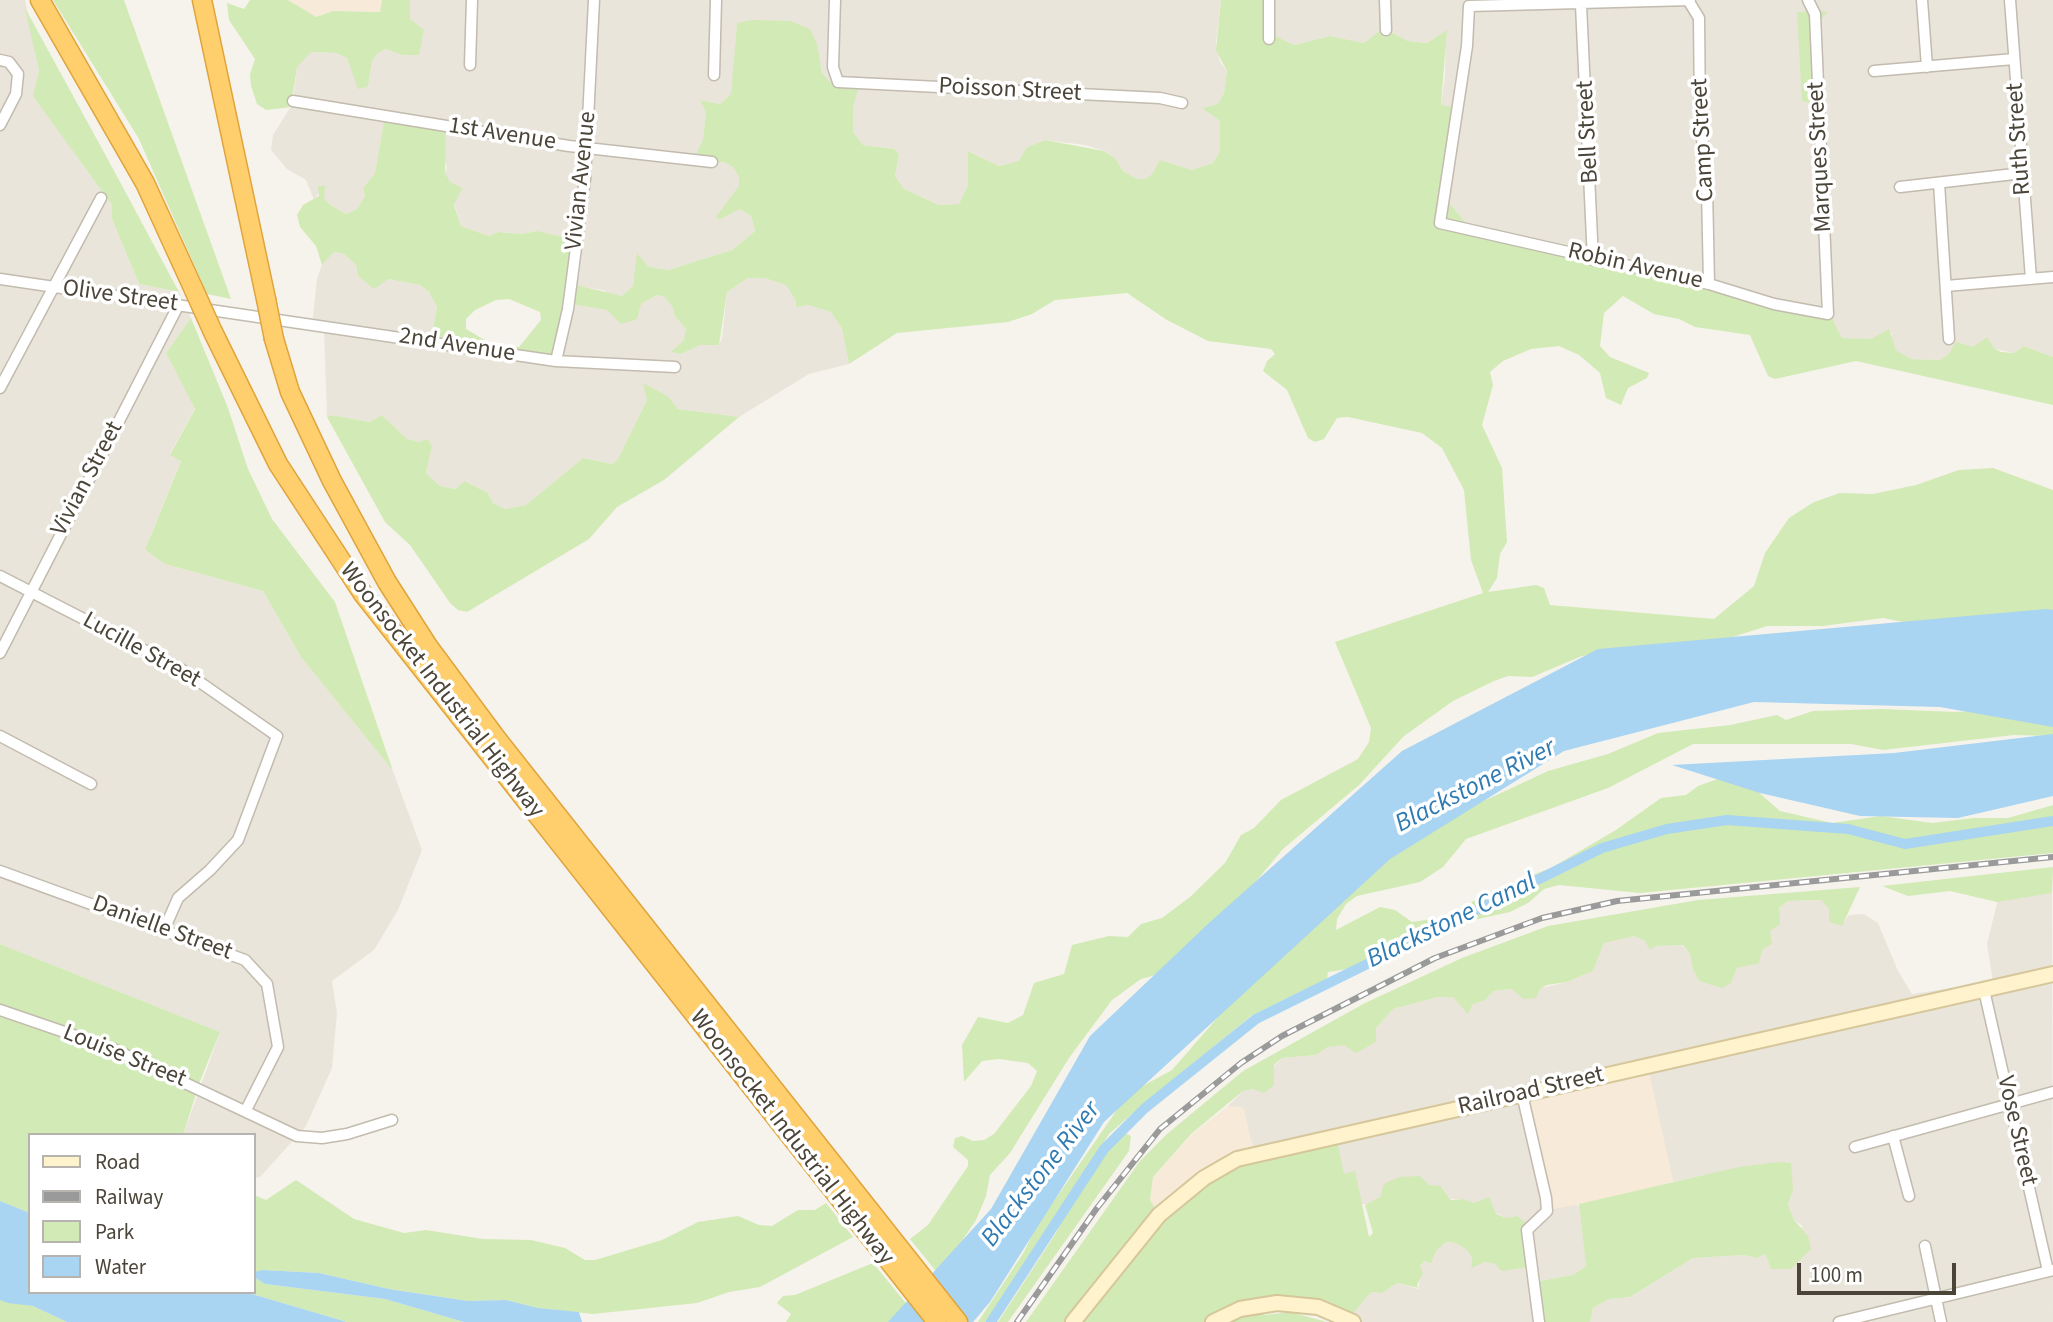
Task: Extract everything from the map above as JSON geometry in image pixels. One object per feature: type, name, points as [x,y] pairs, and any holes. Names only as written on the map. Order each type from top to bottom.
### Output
[{"type":"highway","points":[[31,0],[58,34]]},
{"type":"highway","name":"Woonsocket Industrial Highway","points":[[40,0],[141,175],[213,332],[278,464],[355,583],[752,1074],[958,1322]]},
{"type":"highway","name":"Woonsocket Industrial Highway","points":[[203,0],[274,339],[290,392],[332,481],[414,625],[474,710],[937,1322]]},
{"type":"street","points":[[470,65],[472,0]]},
{"type":"street","name":"Vivian Avenue","points":[[556,361],[568,309],[589,148],[594,0]]},
{"type":"street","points":[[714,75],[716,0]]},
{"type":"street","name":"Poisson Street","points":[[835,0],[834,67],[838,82],[1160,98],[1182,103]]},
{"type":"street","points":[[1269,0],[1269,39]]},
{"type":"street","points":[[1385,0],[1386,30]]},
{"type":"street","points":[[1581,5],[1689,0]]},
{"type":"street","name":"Camp Street","points":[[1689,0],[1699,18],[1700,118],[1707,188],[1709,284]]},
{"type":"street","points":[[1922,0],[1927,67]]},
{"type":"street","name":"Ruth Street","points":[[2010,0],[2031,279]]},
{"type":"street","name":"Marques Street","points":[[1810,1],[1815,14],[1828,314]]},
{"type":"street","name":"Robin Avenue","points":[[1581,5],[1469,6],[1464,70],[1440,223],[1518,239],[1593,260],[1709,284],[1774,304],[1828,314]]},
{"type":"street","name":"Bell Street","points":[[1581,5],[1593,260]]},
{"type":"street","points":[[1874,71],[2014,59]]},
{"type":"street","points":[[0,60],[9,62],[19,75],[16,94],[0,125]]},
{"type":"street","name":"1st Avenue","points":[[293,101],[589,148],[712,162]]},
{"type":"street","points":[[1900,187],[2023,173]]},
{"type":"street","points":[[1938,183],[1950,339]]},
{"type":"street","points":[[0,388],[51,287],[101,198]]},
{"type":"street","points":[[1945,286],[2053,277]]},
{"type":"street","name":"Olive Street","points":[[0,279],[240,314]]},
{"type":"street","name":"Vivian Street","points":[[0,653],[178,306]]},
{"type":"street","name":"2nd Avenue","points":[[240,314],[556,361],[675,367]]},
{"type":"street","name":"Lucille Street","points":[[0,576],[181,669],[277,736],[237,840],[211,870],[178,898],[164,930]]},
{"type":"street","points":[[0,736],[91,784]]},
{"type":"street","name":"Danielle Street","points":[[0,872],[245,960],[267,985],[278,1047],[246,1110]]},
{"type":"street","name":"Railroad Street","points":[[1073,1322],[1159,1215],[1221,1167],[1256,1153],[2053,974]]},
{"type":"street","name":"Vose Street","points":[[1984,990],[2050,1271]]},
{"type":"street","name":"Louise Street","points":[[0,1010],[111,1048],[297,1136],[322,1138],[347,1135],[392,1120]]},
{"type":"street","points":[[1855,1147],[2053,1092]]},
{"type":"street","points":[[1522,1094],[1547,1212],[1527,1230],[1539,1322]]},
{"type":"street","points":[[1893,1136],[1909,1196]]},
{"type":"street","points":[[1925,1246],[1941,1322]]},
{"type":"street","points":[[1839,1322],[2050,1271]]},
{"type":"street","points":[[1213,1322],[1240,1310],[1277,1303],[1318,1307],[1353,1322]]},
{"type":"shaded area","points":[[0,0],[25,0],[39,72],[34,96],[112,205],[112,219],[139,284],[179,292],[191,318],[166,353],[195,408],[170,454],[181,460],[145,550],[165,564],[263,591],[301,657],[393,771],[422,850],[398,910],[374,950],[332,981],[337,1013],[332,1068],[306,1126],[260,1177],[256,1178],[256,1133],[184,1133],[220,1032],[0,944]]},
{"type":"shaded area","points":[[288,0],[382,0],[380,12],[333,11],[315,17]]},
{"type":"shaded area","points":[[410,0],[1221,0],[1216,43],[1220,62],[1227,71],[1224,93],[1218,104],[1203,108],[1220,121],[1220,151],[1213,163],[1192,170],[1160,160],[1152,174],[1145,179],[1137,179],[1123,171],[1116,159],[1105,151],[1085,145],[1045,140],[1027,147],[1020,161],[999,166],[969,151],[968,185],[959,204],[939,205],[904,189],[895,176],[899,154],[894,149],[863,145],[852,131],[853,107],[840,86],[829,82],[822,73],[820,63],[790,21],[737,23],[732,94],[720,104],[700,100],[706,113],[703,139],[694,162],[724,162],[733,167],[739,177],[739,186],[719,220],[740,209],[751,216],[755,231],[732,250],[668,270],[649,267],[638,254],[633,286],[622,296],[612,295],[603,290],[576,286],[580,241],[536,231],[521,234],[498,232],[489,236],[461,226],[445,173],[447,168],[443,153],[447,132],[384,121],[375,173],[363,188],[365,196],[357,209],[346,214],[324,198],[324,186],[314,200],[306,180],[287,169],[271,150],[273,135],[293,103],[297,67],[303,57],[311,52],[336,53],[347,58],[368,87],[372,61],[378,53],[386,49],[402,55],[413,23],[410,19]]},
{"type":"shaded area","points":[[1268,0],[2053,0],[2053,357],[2024,346],[2014,353],[1978,345],[1939,360],[1911,359],[1896,350],[1891,342],[1892,333],[1871,340],[1842,338],[1825,304],[1806,316],[1473,231],[1446,199],[1441,106],[1446,31],[1427,43],[1408,41],[1383,28],[1364,43],[1330,36],[1294,45],[1267,32]]},
{"type":"shaded area","points":[[334,252],[344,254],[356,265],[358,276],[371,285],[388,279],[420,285],[429,292],[437,307],[430,344],[562,357],[571,304],[607,310],[641,304],[657,295],[665,297],[673,308],[674,315],[686,329],[684,340],[672,352],[681,354],[700,345],[719,345],[727,292],[748,278],[766,278],[786,285],[796,301],[831,312],[842,329],[849,364],[809,374],[739,417],[678,409],[669,397],[644,385],[647,400],[618,459],[612,464],[583,458],[526,505],[505,509],[493,503],[488,493],[466,481],[455,489],[440,486],[426,473],[432,446],[428,439],[419,442],[407,439],[382,415],[369,422],[332,415],[327,417],[324,330],[312,326],[317,279],[322,265]]},
{"type":"shaded area","points":[[2052,879],[2053,1322],[1590,1322],[1593,1308],[1609,1299],[1630,1297],[1693,1258],[1744,1255],[1757,1258],[1765,1254],[1770,1266],[1803,1226],[1794,1220],[1788,1205],[1793,1190],[1741,1168],[1673,1182],[1654,1097],[1552,1209],[1576,1204],[1580,1207],[1586,1266],[1573,1275],[1534,1282],[1538,1322],[1346,1322],[1371,1292],[1382,1293],[1397,1283],[1419,1289],[1420,1266],[1425,1261],[1431,1264],[1436,1251],[1446,1242],[1456,1243],[1467,1250],[1472,1258],[1471,1267],[1485,1262],[1495,1264],[1507,1218],[1463,1199],[1451,1199],[1441,1186],[1384,1189],[1380,1197],[1368,1204],[1358,1204],[1258,1157],[1250,1138],[1244,1110],[1228,1106],[1243,1091],[1253,1089],[1282,1058],[1316,1055],[1328,1047],[1344,1044],[1360,1048],[1375,1042],[1376,1028],[1393,1009],[1438,997],[1453,997],[1461,1004],[1472,1005],[1485,1000],[1494,991],[1511,989],[1520,993],[1567,982],[1593,971],[1604,943],[1610,940],[1634,936],[1655,946],[1682,945],[1690,954],[1693,970],[1699,981],[1731,983],[1737,968],[1762,950],[1779,908],[1788,901],[1821,900],[1829,909],[1829,922],[1841,926],[1849,915],[1864,914],[1878,923],[1898,971],[1912,994],[1993,982],[1987,944],[1998,899],[2051,893]]},
{"type":"shaded area","points":[[1649,1071],[1673,1182],[1602,1201],[1551,1209],[1526,1097]]},
{"type":"shaded area","points":[[1228,1106],[1241,1107],[1244,1110],[1250,1138],[1258,1157],[1160,1216],[1150,1200],[1153,1177],[1191,1135]]},
{"type":"green space","points":[[53,0],[124,0],[231,299],[207,294],[139,139]]},
{"type":"green space","points":[[250,0],[288,0],[316,17],[333,11],[380,12],[382,0],[410,0],[410,19],[424,30],[419,55],[402,55],[386,49],[378,53],[372,61],[368,87],[358,89],[347,58],[336,53],[311,52],[297,67],[291,107],[266,110],[257,104],[251,86],[250,74],[255,59],[229,20],[227,3],[244,9]]},
{"type":"green space","points":[[1221,0],[1268,0],[1267,32],[1294,45],[1330,36],[1364,43],[1383,28],[1408,41],[1427,43],[1447,30],[1441,105],[1454,107],[1446,199],[1473,231],[1601,260],[1593,269],[1600,263],[1708,288],[1806,316],[1825,304],[1842,338],[1871,339],[1889,329],[1896,350],[1911,359],[1939,360],[1948,355],[1956,342],[1973,347],[1987,337],[1994,348],[2001,352],[2014,353],[2024,346],[2053,357],[2053,405],[1856,361],[1775,379],[1768,376],[1750,335],[1695,327],[1679,319],[1654,314],[1623,296],[1604,313],[1600,346],[1610,357],[1649,373],[1647,378],[1628,388],[1621,405],[1606,398],[1600,373],[1579,355],[1559,346],[1531,349],[1503,361],[1490,372],[1493,385],[1482,425],[1502,468],[1507,542],[1500,554],[1497,578],[1488,592],[1536,585],[1544,588],[1550,605],[1714,619],[1754,586],[1765,553],[1789,518],[1814,502],[1840,493],[1873,494],[1916,485],[1959,470],[1993,468],[2053,490],[2053,619],[1903,622],[1883,618],[1823,626],[1767,626],[1733,637],[1582,656],[1532,677],[1508,676],[1453,701],[1404,736],[1359,785],[1283,849],[1242,898],[1166,972],[1141,979],[1112,1000],[1069,1058],[1010,1153],[990,1175],[986,1196],[976,1220],[939,1275],[910,1239],[928,1225],[968,1166],[968,1160],[953,1147],[955,1138],[962,1136],[973,1141],[984,1140],[994,1134],[1031,1086],[1037,1071],[1028,1063],[999,1059],[982,1061],[964,1082],[962,1045],[978,1017],[1008,1023],[1023,1015],[1034,983],[1064,974],[1072,945],[1109,936],[1128,937],[1141,924],[1162,918],[1190,897],[1225,863],[1241,835],[1254,828],[1281,800],[1358,759],[1369,742],[1371,728],[1335,642],[1483,593],[1471,560],[1464,490],[1442,448],[1422,433],[1348,417],[1337,418],[1324,439],[1315,442],[1308,438],[1287,390],[1263,371],[1267,361],[1275,354],[1271,349],[1208,341],[1167,320],[1127,293],[1055,300],[1032,314],[1008,322],[897,333],[849,364],[842,329],[831,312],[808,305],[796,307],[796,301],[786,285],[765,278],[748,278],[727,292],[719,345],[700,345],[681,354],[671,352],[684,340],[686,329],[674,315],[673,308],[665,297],[657,295],[641,304],[637,319],[621,324],[607,310],[571,304],[562,357],[522,360],[436,347],[430,345],[437,307],[429,292],[420,285],[388,279],[374,289],[358,276],[356,265],[344,254],[334,252],[322,265],[316,246],[300,227],[297,215],[303,205],[319,196],[318,186],[325,186],[324,198],[329,204],[346,214],[357,209],[365,196],[363,188],[375,173],[384,121],[446,129],[445,173],[450,182],[462,188],[454,205],[461,226],[489,236],[498,232],[521,234],[537,231],[580,241],[576,285],[622,296],[633,286],[637,253],[649,267],[668,270],[732,250],[755,231],[751,216],[740,209],[719,220],[716,217],[739,186],[739,177],[733,167],[724,162],[693,162],[703,139],[706,113],[700,100],[720,104],[731,94],[737,23],[751,20],[790,21],[810,29],[817,44],[822,73],[830,82],[858,89],[853,107],[853,132],[863,145],[894,149],[899,154],[895,176],[904,189],[939,205],[959,204],[968,185],[968,151],[999,166],[1019,161],[1027,147],[1045,140],[1104,151],[1116,159],[1123,171],[1137,179],[1145,179],[1152,174],[1160,160],[1192,170],[1213,163],[1220,151],[1220,121],[1202,108],[1218,104],[1224,93],[1227,71],[1216,50]],"holes":[[[509,299],[540,312],[541,320],[519,347],[495,346],[466,329],[466,319],[475,310],[496,300]]]},
{"type":"green space","points":[[25,8],[179,292],[139,284],[112,219],[112,205],[33,96],[39,71]]},
{"type":"green space","points":[[1797,12],[1827,12],[1816,26],[1820,105],[1802,101]]},
{"type":"green space","points":[[191,318],[228,408],[248,469],[272,519],[335,602],[393,771],[301,657],[263,591],[165,564],[145,550],[181,461],[170,455],[195,409],[166,353]]},
{"type":"green space","points":[[643,383],[669,397],[678,409],[739,417],[664,480],[617,507],[589,539],[467,612],[458,610],[450,603],[410,545],[385,522],[327,417],[332,415],[369,422],[382,415],[407,439],[419,442],[428,439],[432,446],[426,473],[440,486],[455,489],[465,481],[488,493],[493,503],[505,509],[526,505],[583,458],[612,464],[618,459],[647,400]]},
{"type":"green space","points":[[1883,709],[1954,712],[1999,710],[2053,718],[2053,736],[2014,735],[1883,750],[1851,744],[1693,744],[1608,788],[1466,839],[1443,867],[1420,882],[1357,896],[1346,904],[1337,919],[1336,930],[1380,907],[1395,910],[1412,922],[1439,918],[1421,939],[1354,968],[1328,972],[1326,986],[1310,987],[1251,1016],[1109,1134],[1038,1249],[988,1322],[978,1322],[1024,1252],[1036,1227],[1128,1094],[1172,1070],[1312,909],[1449,812],[1488,799],[1548,771],[1608,754],[1658,733],[1730,725],[1777,715],[1786,720],[1813,711]]},
{"type":"green space","points":[[1726,776],[1741,777],[1780,811],[1832,823],[1881,816],[1932,823],[1974,818],[2008,818],[2053,805],[2053,853],[1640,893],[1559,885],[1544,889],[1528,903],[1510,912],[1473,920],[1455,912],[1489,892],[1551,868],[1616,830],[1661,798],[1686,795],[1698,786]]},
{"type":"green space","points":[[2053,867],[2052,893],[1997,902],[1950,891],[1908,896],[1882,886]]},
{"type":"green space","points":[[1860,887],[1842,926],[1829,922],[1829,909],[1821,900],[1788,901],[1779,908],[1780,924],[1770,931],[1772,944],[1762,950],[1759,963],[1737,968],[1731,983],[1722,988],[1699,981],[1693,970],[1690,954],[1683,945],[1655,946],[1650,950],[1645,941],[1634,936],[1604,943],[1593,971],[1567,982],[1547,985],[1540,989],[1536,998],[1524,999],[1511,989],[1494,991],[1485,1000],[1472,1005],[1468,1014],[1453,997],[1438,997],[1393,1009],[1376,1028],[1376,1042],[1356,1053],[1344,1045],[1328,1047],[1316,1055],[1282,1058],[1274,1065],[1274,1085],[1264,1093],[1253,1089],[1243,1091],[1191,1134],[1153,1177],[1150,1200],[1160,1216],[1198,1186],[1236,1165],[1337,1141],[1344,1174],[1355,1171],[1369,1237],[1373,1233],[1365,1205],[1380,1197],[1384,1184],[1399,1177],[1420,1176],[1429,1185],[1441,1186],[1451,1200],[1463,1199],[1474,1203],[1489,1197],[1496,1214],[1507,1218],[1517,1216],[1534,1229],[1530,1236],[1528,1267],[1502,1271],[1495,1264],[1485,1262],[1471,1268],[1472,1258],[1467,1250],[1456,1243],[1446,1242],[1436,1251],[1431,1264],[1425,1261],[1420,1266],[1423,1273],[1417,1285],[1419,1288],[1397,1283],[1382,1293],[1371,1292],[1346,1322],[1316,1312],[1289,1309],[1262,1312],[1264,1315],[1290,1312],[1327,1322],[1026,1322],[1140,1161],[1167,1134],[1243,1071],[1365,1003],[1462,958],[1548,926],[1698,900]]},
{"type":"green space","points":[[0,944],[220,1032],[200,1081],[184,1133],[28,1133],[28,1212],[0,1201]]},
{"type":"green space","points":[[1125,1133],[1131,1136],[1129,1151],[1008,1322],[998,1322],[1056,1233],[1073,1201],[1112,1144]]},
{"type":"green space","points":[[1791,1163],[1793,1190],[1788,1205],[1794,1220],[1808,1236],[1811,1249],[1791,1269],[1771,1269],[1765,1254],[1757,1258],[1744,1255],[1693,1258],[1630,1297],[1609,1299],[1593,1308],[1590,1322],[1538,1322],[1534,1282],[1573,1275],[1586,1266],[1579,1204],[1739,1167]]},
{"type":"green space","points":[[296,1180],[354,1219],[404,1233],[426,1230],[483,1239],[531,1240],[565,1248],[585,1260],[595,1260],[662,1240],[698,1222],[738,1216],[759,1225],[772,1226],[798,1210],[815,1210],[826,1203],[853,1237],[760,1287],[729,1292],[697,1303],[593,1314],[538,1308],[506,1300],[468,1301],[389,1289],[319,1273],[263,1270],[256,1273],[256,1196],[266,1200]]},
{"type":"green space","points":[[873,1263],[909,1307],[890,1322],[786,1322],[791,1314],[777,1303],[783,1296],[795,1295]]},
{"type":"green space","points":[[256,1278],[265,1284],[385,1299],[464,1322],[347,1322],[252,1294],[256,1294]]},
{"type":"green space","points":[[0,1300],[33,1306],[67,1322],[0,1322]]},
{"type":"water","name":"Blackstone River","points":[[2053,610],[2053,727],[1940,707],[1754,702],[1564,751],[1390,859],[1104,1122],[990,1302],[973,1322],[888,1322],[991,1209],[1090,1036],[1209,923],[1402,751],[1598,649]]},
{"type":"water","points":[[2053,734],[2053,796],[1958,818],[1860,816],[1760,793],[1672,765],[1894,753]]},
{"type":"water","points":[[0,1201],[28,1212],[28,1294],[252,1294],[347,1322],[67,1322],[33,1306],[0,1300]]},
{"type":"water","points":[[256,1272],[319,1273],[389,1289],[468,1301],[506,1300],[538,1308],[579,1312],[582,1322],[464,1322],[385,1299],[265,1284],[256,1278]]},
{"type":"waterway","name":"Blackstone Canal","points":[[991,1322],[1104,1149],[1145,1108],[1256,1019],[1602,848],[1667,829],[1727,820],[1848,829],[1905,844],[2053,821]]},
{"type":"railway","points":[[1017,1322],[1097,1208],[1160,1129],[1241,1063],[1282,1036],[1435,958],[1542,918],[1617,901],[2053,857]]}]
